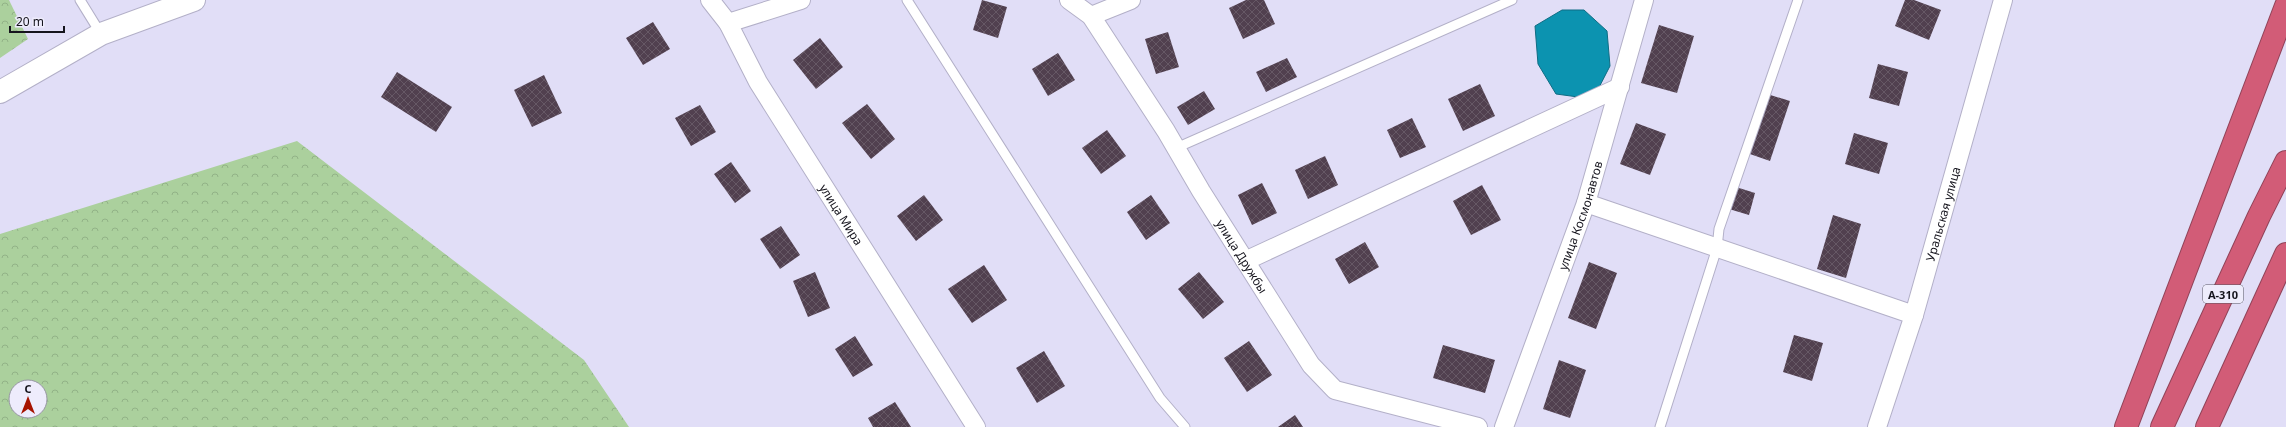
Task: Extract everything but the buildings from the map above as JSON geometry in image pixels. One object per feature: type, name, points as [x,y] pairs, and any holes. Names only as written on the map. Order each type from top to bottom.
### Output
[{"type":"highway","points":[[2126,427],[2286,6]]},
{"type":"highway","name":"А-310","points":[[2162,427],[2259,216],[2286,162]]},
{"type":"highway","points":[[2207,427],[2286,254]]},
{"type":"main road","points":[[0,92],[101,34],[194,0]]},
{"type":"street","name":"улица Мира","points":[[710,0],[728,23],[758,82],[976,427]]},
{"type":"street","points":[[728,23],[801,0]]},
{"type":"street","name":"улица Дружбы","points":[[1069,0],[1091,16],[1176,148],[1311,365],[1335,390],[1478,427]]},
{"type":"street","points":[[1091,16],[1131,0]]},
{"type":"street","name":"улица Космонавтов","points":[[1504,427],[1586,203],[1644,0]]},
{"type":"street","name":"Уральская улица","points":[[1877,427],[1914,315],[2003,0]]},
{"type":"street","points":[[1245,261],[1620,87]]},
{"type":"street","points":[[1586,203],[1914,315]]},
{"type":"lane","points":[[80,0],[101,34]]},
{"type":"lane","points":[[908,0],[1160,398],[1185,427]]},
{"type":"lane","points":[[1176,148],[1512,0]]},
{"type":"lane","points":[[1660,427],[1717,248],[1719,229],[1798,0]]},
{"type":"green space","points":[[0,0],[9,0],[28,39],[0,58]]},
{"type":"green space","points":[[297,141],[584,360],[629,427],[0,427],[0,234]]},
{"type":"water","points":[[1562,10],[1584,10],[1607,31],[1610,66],[1593,99],[1556,94],[1538,64],[1535,26]]}]
